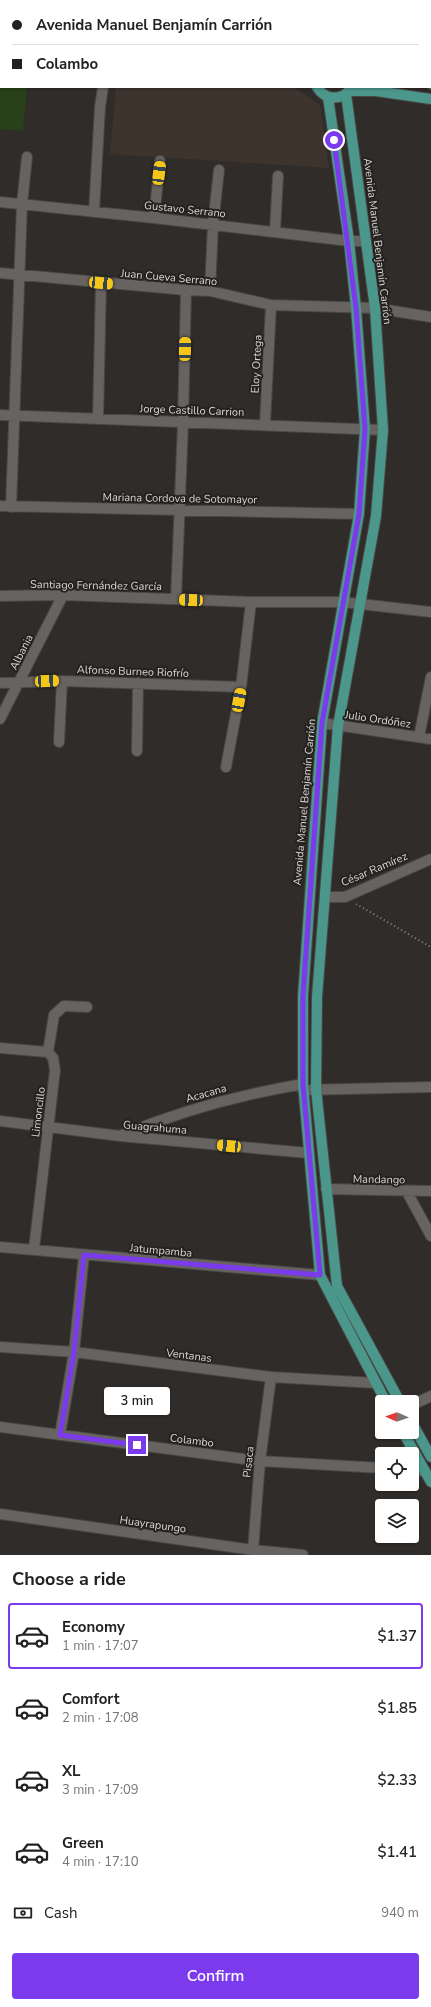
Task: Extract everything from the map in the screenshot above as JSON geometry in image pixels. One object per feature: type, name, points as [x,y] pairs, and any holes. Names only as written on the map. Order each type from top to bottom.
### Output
[{"type":"main road","points":[[318,88],[322,94],[328,97],[341,97],[349,91],[376,91],[431,99]]},
{"type":"main road","name":"Avenida Manuel Benjamín Carrión","points":[[349,91],[375,308],[383,430],[376,516],[338,726],[317,997],[316,1089],[338,1286],[396,1395]]},
{"type":"main road","name":"Avenida Manuel Benjamín Carrión","points":[[328,97],[349,241],[356,308],[365,429],[359,514],[322,723],[303,996],[303,1087],[320,1275],[382,1395]]},
{"type":"main road","points":[[419,1436],[431,1457]]},
{"type":"main road","points":[[407,1439],[431,1482]]},
{"type":"street","points":[[94,212],[100,107],[103,88]]},
{"type":"street","points":[[12,507],[22,204],[27,157]]},
{"type":"street","points":[[154,218],[160,161]]},
{"type":"street","points":[[210,291],[213,224],[219,170]]},
{"type":"street","points":[[276,231],[278,176]]},
{"type":"street","name":"Gustavo Serrano","points":[[0,202],[213,224],[366,242]]},
{"type":"street","name":"Juan Cueva Serrano","points":[[0,273],[101,283],[210,291],[271,305],[375,308],[431,316]]},
{"type":"street","points":[[98,419],[101,283]]},
{"type":"street","points":[[176,599],[183,423],[186,290]]},
{"type":"street","name":"Eloy Ortega","points":[[265,424],[271,305]]},
{"type":"street","name":"Jorge Castillo Carrion","points":[[0,415],[183,423],[265,424],[383,430]]},
{"type":"street","name":"Mariana Cordova de Sotomayor","points":[[0,506],[359,514]]},
{"type":"street","name":"Santiago Fernández García","points":[[0,596],[63,595],[251,602],[343,602],[431,612]]},
{"type":"street","name":"Albania","points":[[0,719],[63,595]]},
{"type":"street","points":[[226,767],[241,687],[251,602]]},
{"type":"street","points":[[419,737],[431,677]]},
{"type":"street","points":[[60,742],[62,681]]},
{"type":"street","name":"Alfonso Burneo Riofrío","points":[[0,683],[62,681],[241,687]]},
{"type":"street","points":[[137,751],[138,683]]},
{"type":"street","name":"Julio Ordóñez","points":[[322,723],[431,739]]},
{"type":"street","name":"César Ramírez","points":[[325,897],[344,896],[431,859]]},
{"type":"street","points":[[0,1048],[48,1052],[54,1015],[64,1006],[87,1007]]},
{"type":"street","name":"Limoncillo","points":[[34,1249],[55,1070],[53,1058],[48,1052]]},
{"type":"street","name":"Acacana","points":[[120,1136],[164,1118],[209,1103],[256,1092],[303,1087],[316,1089],[431,1087]]},
{"type":"street","name":"Guagrahuma","points":[[0,1121],[120,1136],[308,1153]]},
{"type":"street","name":"Mandango","points":[[326,1189],[407,1192],[431,1191]]},
{"type":"street","points":[[407,1192],[431,1236]]},
{"type":"street","name":"Jatumpamba","points":[[0,1248],[34,1249],[84,1255],[320,1275]]},
{"type":"street","points":[[60,1435],[74,1352],[84,1255]]},
{"type":"street","name":"Ventanas","points":[[0,1347],[74,1352],[271,1377],[375,1383]]},
{"type":"street","name":"Pisaca","points":[[253,1550],[260,1461],[271,1377]]},
{"type":"street","points":[[419,1402],[431,1396]]},
{"type":"street","name":"Colambo","points":[[0,1427],[260,1461],[375,1468]]},
{"type":"street","points":[[419,1471],[425,1471]]},
{"type":"street","name":"Huayrapungo","points":[[0,1514],[253,1550],[303,1555]]},
{"type":"path","points":[[344,896],[431,947]]},
{"type":"shaded area","points":[[116,88],[294,88],[320,105],[329,168],[110,154]]},
{"type":"green space","points":[[0,88],[27,88],[23,131],[0,129]]},
{"type":"route","points":[[137,1445],[60,1435],[74,1352],[84,1255],[320,1275],[303,1084],[303,996],[309,889],[322,723],[359,514],[365,429],[356,308],[349,241],[334,140]]}]
